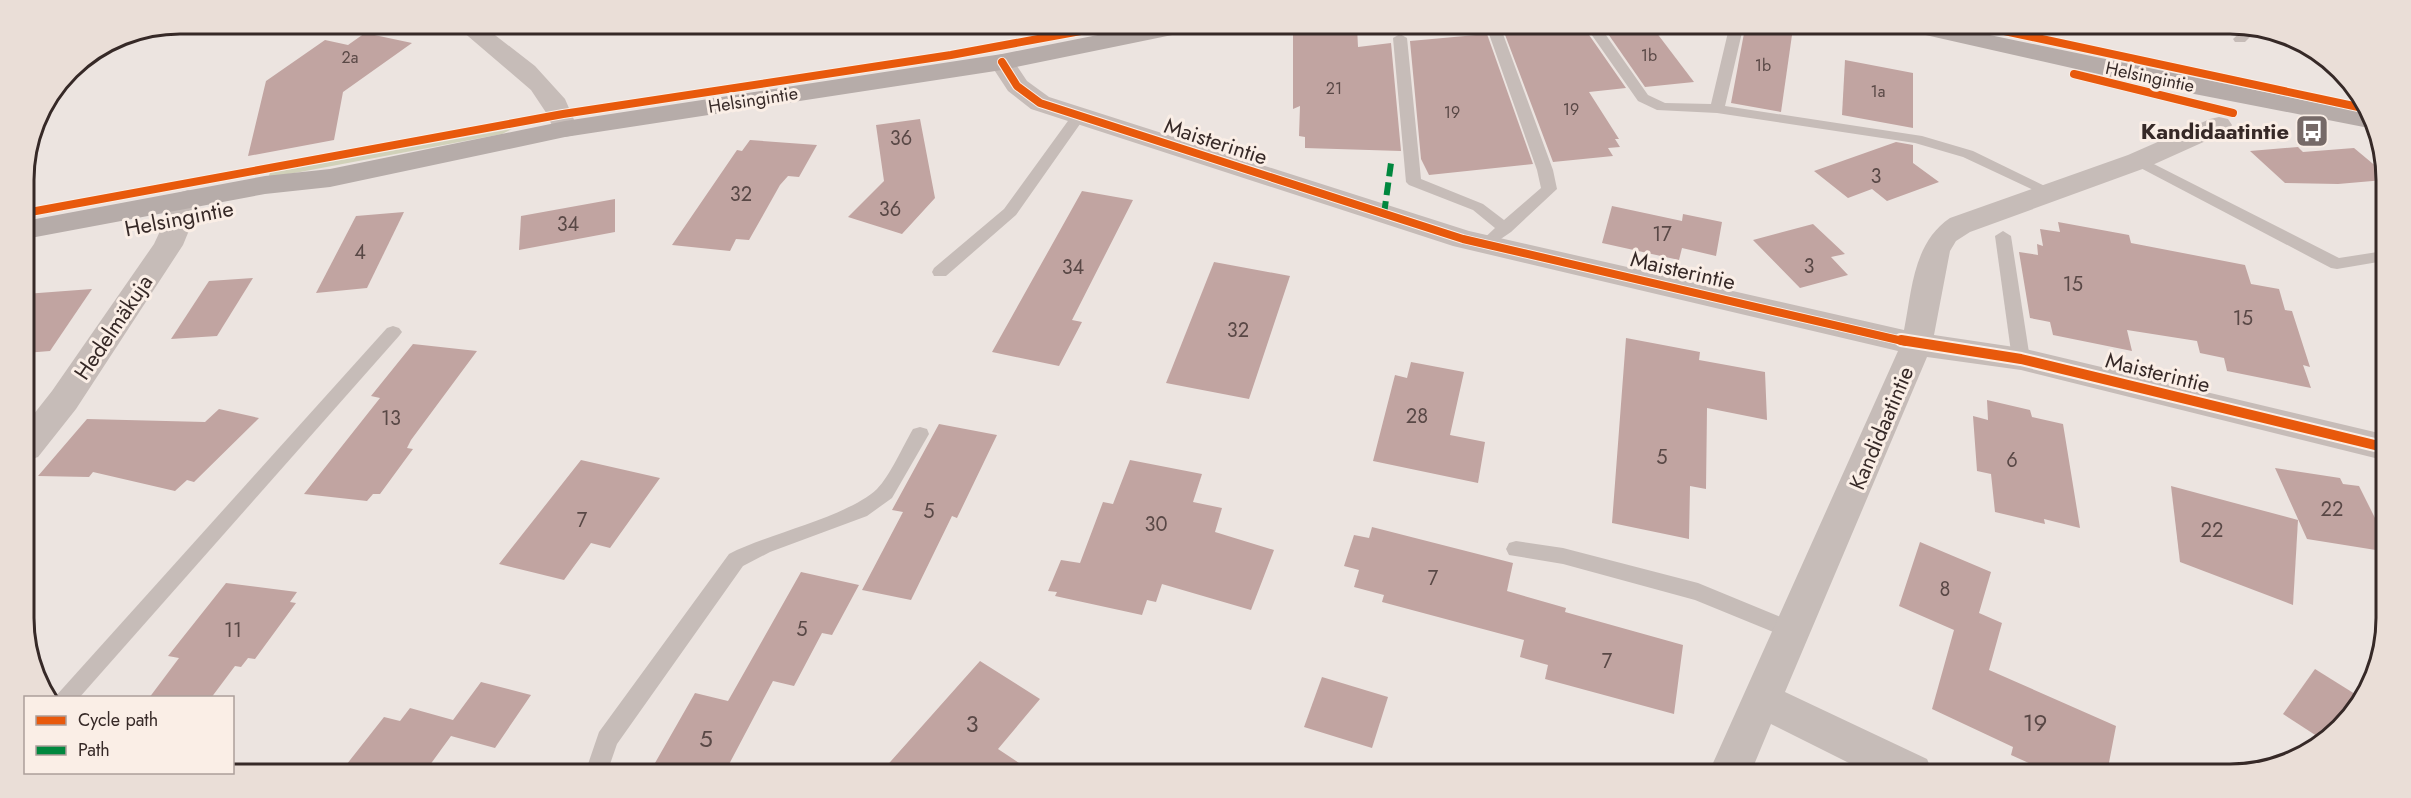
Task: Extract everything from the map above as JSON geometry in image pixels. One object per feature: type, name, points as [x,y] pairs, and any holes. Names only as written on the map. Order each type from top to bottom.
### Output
[{"type":"main road","name":"Helsingintie","points":[[35,229],[184,208],[258,203],[330,178],[564,129],[1002,62],[1142,34]]},
{"type":"main road","name":"Helsingintie","points":[[1960,34],[2138,75],[2363,121]]},
{"type":"main road","name":"Helsingintie","points":[[35,246],[184,208]]},
{"type":"street","points":[[477,34],[536,80],[563,114],[564,129]]},
{"type":"street","name":"Maisterintie","points":[[1002,62],[1017,86],[1040,103],[1078,117],[1495,236],[1917,344],[2021,359],[2376,445]]},
{"type":"street","name":"Kandidaatintie","points":[[1734,763],[1917,344],[1935,251],[1945,235],[1960,225],[2138,161],[2219,125]]},
{"type":"street","name":"Hedelmäkuja","points":[[34,437],[64,400],[168,245],[184,208]]},
{"type":"street","points":[[1762,700],[1892,763]]},
{"type":"lane","points":[[1400,38],[1414,182],[1478,207],[1495,236],[1548,189],[1545,170],[1496,34]]},
{"type":"lane","points":[[1598,34],[1643,98],[1662,107],[1717,109],[1917,139],[1968,154],[2049,192]]},
{"type":"lane","points":[[1717,109],[1735,34]]},
{"type":"lane","points":[[2240,39],[2244,35]]},
{"type":"lane","points":[[940,272],[1010,212],[1078,117]]},
{"type":"lane","points":[[2138,161],[2337,264],[2376,257]]},
{"type":"lane","points":[[2003,236],[2021,359]]},
{"type":"lane","points":[[67,696],[393,332]]},
{"type":"lane","points":[[599,764],[607,739],[736,560],[763,546],[860,511],[885,493],[920,434]]},
{"type":"lane","points":[[1516,549],[1563,555],[1698,592],[1793,631]]},
{"type":"green space","points":[[512,129],[502,134],[268,178],[270,173]]},
{"type":"building","points":[[364,34],[412,43],[343,92],[334,140],[248,156],[266,81],[325,40],[348,45]]},
{"type":"building","points":[[1293,34],[1357,34],[1358,47],[1391,43],[1401,151],[1305,148],[1305,137],[1299,136],[1300,106],[1293,109]]},
{"type":"building","points":[[1487,34],[1533,164],[1429,175],[1421,159],[1410,41]]},
{"type":"building","points":[[1505,34],[1588,34],[1626,88],[1589,92],[1619,139],[1615,139],[1620,147],[1608,148],[1613,156],[1553,162]]},
{"type":"building","points":[[1608,34],[1658,34],[1694,82],[1645,87]]},
{"type":"building","points":[[1744,34],[1792,34],[1781,112],[1731,103]]},
{"type":"building","points":[[1845,60],[1913,73],[1913,128],[1842,115]]},
{"type":"building","points":[[920,119],[935,198],[902,234],[848,217],[884,181],[876,125]]},
{"type":"building","points":[[750,140],[817,145],[799,177],[788,176],[780,185],[749,240],[736,239],[730,251],[672,245],[737,150],[742,151]]},
{"type":"building","points":[[1896,142],[1913,145],[1913,163],[1939,182],[1887,201],[1872,189],[1848,198],[1814,171]]},
{"type":"building","points":[[2298,147],[2303,152],[2354,148],[2375,166],[2376,181],[2338,184],[2285,183],[2250,151]]},
{"type":"building","points":[[1082,191],[1133,200],[1072,320],[1082,322],[1059,366],[992,352]]},
{"type":"building","points":[[615,199],[615,232],[519,250],[521,216]]},
{"type":"building","points":[[1612,206],[1682,221],[1683,214],[1722,222],[1716,256],[1682,248],[1679,260],[1602,243]]},
{"type":"building","points":[[404,212],[367,288],[316,293],[356,216]]},
{"type":"building","points":[[2058,222],[2129,235],[2131,243],[2245,265],[2251,284],[2279,289],[2285,310],[2292,311],[2310,367],[2303,365],[2311,388],[2227,371],[2224,358],[2200,353],[2197,341],[2127,330],[2132,351],[2053,335],[2050,322],[2030,318],[2019,252],[2038,255],[2037,244],[2043,246],[2040,229],[2060,232]]},
{"type":"building","points":[[1813,224],[1845,254],[1831,257],[1848,275],[1800,288],[1753,240]]},
{"type":"building","points":[[1214,262],[1290,276],[1249,399],[1166,383]]},
{"type":"building","points":[[253,278],[217,336],[171,339],[209,281]]},
{"type":"building","points":[[92,289],[50,351],[35,352],[35,293]]},
{"type":"building","points":[[1626,338],[1700,352],[1699,360],[1765,372],[1767,420],[1707,408],[1706,489],[1690,486],[1689,539],[1612,523]]},
{"type":"building","points":[[413,344],[477,351],[411,440],[407,448],[413,449],[380,494],[373,494],[367,501],[304,494],[380,398],[371,396]]},
{"type":"building","points":[[1411,362],[1464,372],[1450,435],[1485,442],[1478,483],[1373,461],[1395,375],[1407,378]]},
{"type":"building","points":[[1987,400],[2030,410],[2032,417],[2063,424],[2080,528],[2044,519],[2045,524],[1995,512],[1991,474],[1977,471],[1973,416],[1988,420]]},
{"type":"building","points":[[219,409],[259,418],[194,482],[187,480],[175,491],[93,472],[89,477],[38,476],[87,419],[205,422]]},
{"type":"building","points":[[939,424],[997,435],[957,518],[952,516],[911,600],[862,590],[903,512],[892,510]]},
{"type":"building","points":[[581,460],[660,478],[610,548],[591,543],[564,580],[499,564]]},
{"type":"building","points":[[1130,460],[1202,474],[1193,502],[1222,508],[1215,532],[1274,550],[1251,610],[1162,584],[1156,602],[1147,600],[1142,615],[1055,596],[1057,592],[1048,591],[1061,560],[1080,563],[1103,502],[1113,504]]},
{"type":"building","points":[[2275,468],[2340,478],[2343,484],[2359,486],[2376,520],[2376,550],[2307,539]]},
{"type":"building","points":[[2171,486],[2298,520],[2293,605],[2180,562]]},
{"type":"building","points":[[1372,527],[1513,563],[1507,591],[1566,608],[1565,612],[1683,645],[1674,714],[1545,679],[1548,665],[1520,657],[1524,640],[1382,602],[1384,595],[1354,587],[1359,570],[1344,566],[1354,535],[1369,538]]},
{"type":"building","points":[[1920,542],[1991,572],[1979,613],[2002,623],[1989,670],[2116,726],[2109,763],[2029,763],[2011,755],[2013,747],[1932,709],[1954,630],[1899,606]]},
{"type":"building","points":[[801,572],[859,585],[832,635],[822,633],[794,686],[773,681],[729,764],[655,764],[695,693],[728,701]]},
{"type":"building","points":[[226,583],[297,592],[290,602],[296,603],[255,659],[248,658],[241,667],[235,666],[212,696],[150,696],[179,658],[168,656]]},
{"type":"building","points":[[980,661],[1040,699],[998,749],[1020,764],[889,764]]},
{"type":"building","points":[[2315,669],[2355,694],[2334,721],[2316,736],[2283,714]]},
{"type":"building","points":[[1322,677],[1388,697],[1372,748],[1304,727]]},
{"type":"building","points":[[481,682],[531,695],[495,748],[451,736],[431,764],[347,764],[384,717],[400,721],[410,708],[453,720]]},
{"type":"marked path","points":[[1384,214],[1391,163]]},
{"type":"cycle path","points":[[35,211],[563,114],[951,55],[1065,34]]},
{"type":"cycle path","points":[[2018,34],[2357,107]]},
{"type":"cycle path","points":[[1002,62],[1017,86],[1040,103],[1463,239],[1917,344],[2021,359],[2376,445]]},
{"type":"cycle path","points":[[2074,74],[2233,113]]},
{"type":"place","name":"Kandidaatintie","points":[[2312,131]]}]
